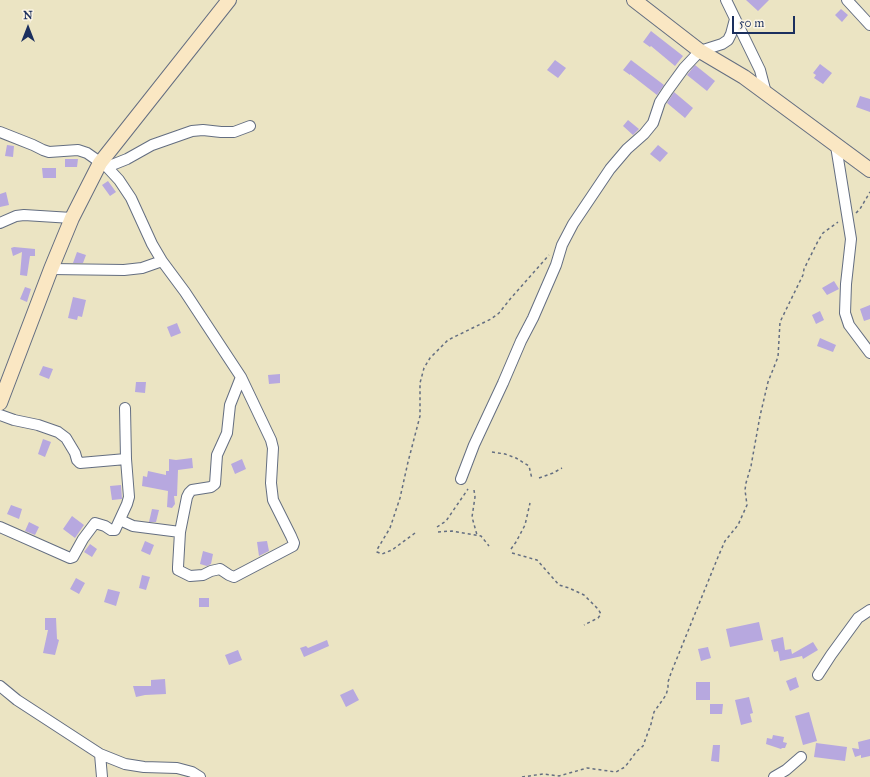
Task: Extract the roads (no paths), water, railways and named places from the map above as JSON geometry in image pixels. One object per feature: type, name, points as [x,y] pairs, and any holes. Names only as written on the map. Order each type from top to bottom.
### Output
[{"type":"street","points":[[0,403],[72,218],[104,165],[229,0]]},
{"type":"street","points":[[726,0],[760,70],[766,94]]},
{"type":"street","points":[[847,0],[870,24]]},
{"type":"street","points":[[638,1],[700,51],[738,73],[836,146],[870,169]]},
{"type":"street","points":[[461,479],[474,445],[504,382],[521,341],[536,312],[564,242],[589,198],[627,149],[644,134],[653,123],[660,102],[684,68],[700,51],[722,44],[728,40],[735,19]]},
{"type":"street","points":[[104,165],[127,159],[152,144],[192,131],[203,130],[234,132],[250,126]]},
{"type":"street","points":[[0,132],[49,152],[78,150],[87,153],[104,165],[119,180],[131,198],[152,244],[162,261],[185,292],[241,378],[273,448],[270,483],[273,500],[291,536],[294,543],[293,546],[234,577],[220,569],[203,575],[190,576],[178,570],[180,532],[188,493],[192,490],[211,487],[215,484],[217,455],[227,433],[230,405],[241,378]]},
{"type":"street","points":[[836,146],[851,240],[846,284],[845,313],[849,325],[870,353]]},
{"type":"street","points":[[0,223],[16,216],[24,215],[72,218]]},
{"type":"street","points":[[51,269],[124,270],[142,268],[162,261]]},
{"type":"street","points":[[0,527],[70,558],[73,557],[83,539],[95,523],[115,530],[129,497],[126,459],[125,408]]},
{"type":"street","points":[[0,415],[58,432],[66,438],[80,463],[126,459]]},
{"type":"street","points":[[120,520],[133,526],[180,532]]},
{"type":"street","points":[[818,675],[858,618],[870,610]]},
{"type":"street","points":[[0,686],[23,704],[100,754],[126,764],[144,767],[177,768],[192,772],[200,777]]},
{"type":"street","points":[[100,754],[102,777]]},
{"type":"street","points":[[774,777],[786,770],[801,757]]}]
